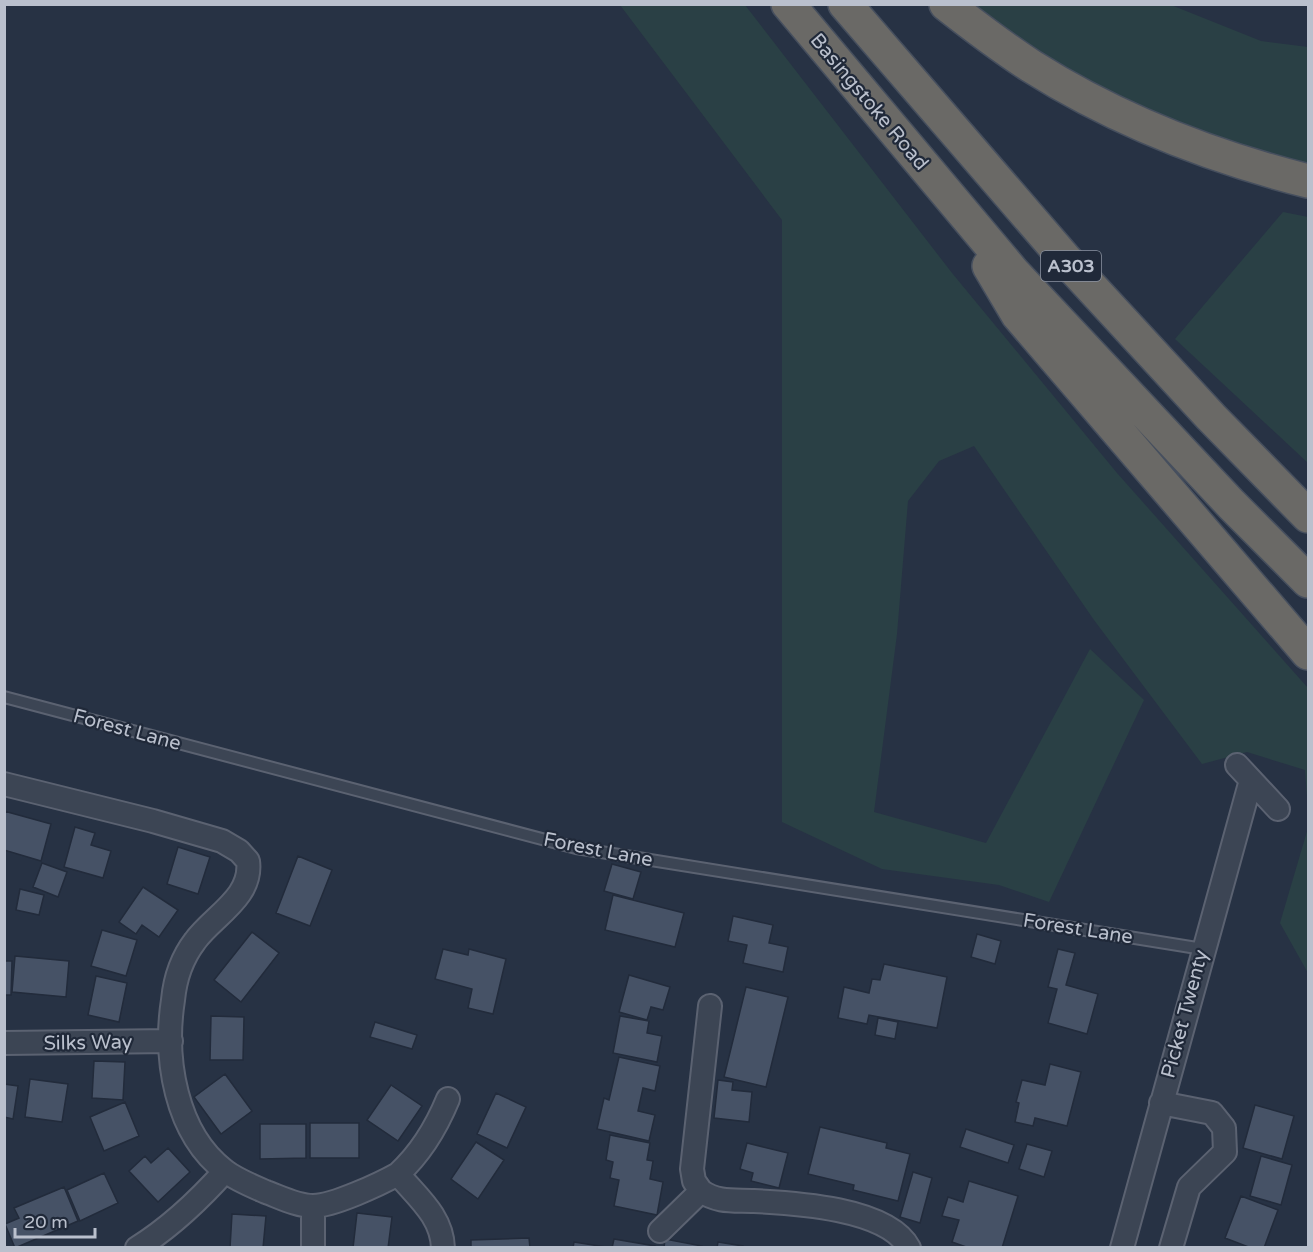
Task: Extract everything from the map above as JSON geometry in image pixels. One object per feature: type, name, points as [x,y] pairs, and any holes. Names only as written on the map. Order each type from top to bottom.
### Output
[{"type":"highway","name":"Basingstoke Road","points":[[788,4],[951,200]]},
{"type":"highway","name":"A303","points":[[845,4],[1066,260],[1211,417],[1308,516]]},
{"type":"highway","points":[[946,4],[1032,66],[1088,98],[1151,128],[1223,155],[1308,181]]},
{"type":"highway","name":"A303","points":[[951,200],[1013,272],[1117,384],[1308,581]]},
{"type":"highway","points":[[951,200],[1017,315],[1308,653]]},
{"type":"street","name":"Picket Twenty","points":[[1122,1248],[1203,949],[1244,773],[1278,809]]},
{"type":"street","points":[[4,784],[153,821],[222,841],[244,856],[249,867],[247,880],[239,895],[202,931],[184,960],[172,1001],[171,1041],[177,1092],[187,1121],[202,1147],[225,1171],[257,1188],[294,1202],[313,1206],[368,1189],[398,1174],[426,1142],[440,1118],[447,1099]]},
{"type":"street","points":[[710,1006],[692,1169],[694,1181],[700,1191],[710,1198],[723,1201],[751,1200],[821,1205],[884,1224],[906,1242],[909,1248]]},
{"type":"street","name":"Silks Way","points":[[4,1043],[171,1041]]},
{"type":"street","points":[[1161,1103],[1212,1113],[1224,1128],[1225,1152],[1188,1187],[1171,1248]]},
{"type":"street","points":[[137,1248],[176,1221],[225,1171]]},
{"type":"street","points":[[398,1174],[434,1215],[442,1233],[443,1248]]},
{"type":"street","points":[[660,1231],[700,1191]]},
{"type":"street","points":[[313,1206],[313,1248]]},
{"type":"lane","name":"Forest Lane","points":[[4,698],[576,848],[1203,949]]},
{"type":"green space","points":[[620,5],[745,5],[952,273],[1117,473],[1308,688],[1308,811],[1305,770],[1247,752],[1202,764],[1094,620],[974,446],[939,461],[908,501],[897,634],[874,812],[986,843],[1090,649],[1144,700],[1049,902],[999,885],[882,869],[782,822],[782,220]]},
{"type":"green space","points":[[959,5],[1171,5],[1261,41],[1308,47],[1308,167],[1168,121],[1038,58]]},
{"type":"green space","points":[[1283,212],[1308,217],[1308,463],[1175,339]]},
{"type":"green space","points":[[1308,828],[1308,973],[1280,923]]},
{"type":"building","points":[[4,811],[51,824],[41,861],[4,850]]},
{"type":"building","points":[[75,827],[95,833],[91,845],[111,851],[103,878],[64,867]]},
{"type":"building","points":[[178,847],[210,857],[198,894],[167,884]]},
{"type":"building","points":[[298,856],[332,870],[310,926],[276,913]]},
{"type":"building","points":[[42,863],[67,872],[58,897],[33,887]]},
{"type":"building","points":[[612,864],[641,872],[633,899],[604,891]]},
{"type":"building","points":[[143,887],[178,910],[159,937],[142,925],[136,934],[119,922]]},
{"type":"building","points":[[20,889],[44,895],[39,915],[16,910]]},
{"type":"building","points":[[613,895],[684,913],[675,947],[605,930]]},
{"type":"building","points":[[733,916],[773,925],[769,943],[788,947],[783,972],[743,963],[747,945],[728,941]]},
{"type":"building","points":[[102,930],[137,940],[126,976],[91,966]]},
{"type":"building","points":[[252,932],[279,953],[241,1002],[214,980]]},
{"type":"building","points":[[977,934],[1001,941],[995,964],[971,957]]},
{"type":"building","points":[[443,949],[468,955],[469,949],[506,959],[493,1014],[468,1008],[472,989],[435,979]]},
{"type":"building","points":[[1058,949],[1075,953],[1066,985],[1098,994],[1087,1034],[1048,1023],[1057,989],[1048,987]]},
{"type":"building","points":[[15,956],[69,961],[66,997],[12,992]]},
{"type":"building","points":[[4,961],[12,961],[11,995],[4,995]]},
{"type":"building","points":[[884,964],[947,977],[937,1028],[869,1015],[867,1024],[838,1018],[844,987],[869,993],[872,979],[880,980]]},
{"type":"building","points":[[629,975],[670,987],[663,1010],[651,1007],[647,1020],[619,1012]]},
{"type":"building","points":[[96,976],[127,983],[119,1022],[88,1015]]},
{"type":"building","points":[[746,987],[788,997],[766,1087],[724,1077]]},
{"type":"building","points":[[211,1016],[244,1017],[243,1060],[210,1060]]},
{"type":"building","points":[[620,1016],[649,1021],[647,1033],[662,1036],[657,1062],[613,1053]]},
{"type":"building","points":[[878,1018],[898,1022],[895,1039],[875,1035]]},
{"type":"building","points":[[375,1022],[417,1035],[412,1049],[370,1037]]},
{"type":"building","points":[[619,1057],[660,1066],[655,1091],[643,1088],[638,1111],[655,1115],[649,1141],[597,1129],[604,1098],[609,1100]]},
{"type":"building","points":[[94,1061],[125,1062],[123,1100],[92,1098]]},
{"type":"building","points":[[1050,1064],[1081,1072],[1067,1126],[1035,1118],[1033,1126],[1015,1122],[1019,1103],[1016,1102],[1022,1080],[1045,1085]]},
{"type":"building","points":[[225,1074],[252,1111],[221,1134],[194,1097]]},
{"type":"building","points":[[30,1079],[68,1084],[62,1122],[25,1117]]},
{"type":"building","points":[[718,1080],[733,1082],[732,1090],[752,1092],[749,1122],[714,1118]]},
{"type":"building","points":[[4,1084],[18,1086],[13,1119],[4,1117]]},
{"type":"building","points":[[391,1085],[422,1106],[398,1141],[367,1120]]},
{"type":"building","points":[[496,1093],[526,1107],[507,1148],[477,1134]]},
{"type":"building","points":[[125,1102],[139,1136],[104,1151],[90,1117]]},
{"type":"building","points":[[1255,1105],[1294,1116],[1282,1159],[1243,1148]]},
{"type":"building","points":[[310,1123],[359,1123],[359,1158],[310,1158]]},
{"type":"building","points":[[260,1124],[306,1124],[306,1158],[260,1159]]},
{"type":"building","points":[[820,1127],[887,1143],[886,1148],[910,1154],[898,1201],[853,1190],[854,1185],[808,1174]]},
{"type":"building","points":[[966,1129],[1014,1145],[1008,1163],[960,1147]]},
{"type":"building","points":[[610,1135],[650,1143],[647,1160],[653,1161],[650,1179],[663,1182],[657,1215],[614,1206],[619,1180],[610,1178],[613,1162],[606,1160]]},
{"type":"building","points":[[476,1142],[504,1160],[478,1199],[451,1179]]},
{"type":"building","points":[[747,1143],[788,1153],[779,1188],[751,1181],[753,1173],[740,1169]]},
{"type":"building","points":[[1027,1144],[1052,1151],[1044,1177],[1019,1169]]},
{"type":"building","points":[[168,1148],[190,1172],[158,1202],[129,1171],[145,1156],[151,1163]]},
{"type":"building","points":[[1261,1156],[1292,1165],[1281,1205],[1250,1196]]},
{"type":"building","points":[[913,1172],[932,1178],[920,1223],[900,1217]]},
{"type":"building","points":[[104,1173],[118,1203],[80,1221],[67,1190]]},
{"type":"building","points":[[969,1181],[1018,1196],[1002,1248],[969,1248],[952,1242],[959,1220],[942,1216],[948,1197],[963,1202]]},
{"type":"building","points":[[64,1187],[78,1221],[15,1248],[5,1224],[19,1218],[14,1208]]},
{"type":"building","points":[[1241,1196],[1278,1210],[1264,1248],[1251,1248],[1225,1238]]},
{"type":"building","points":[[357,1213],[392,1217],[388,1248],[353,1248]]},
{"type":"building","points":[[232,1214],[266,1216],[263,1248],[230,1248]]},
{"type":"building","points":[[529,1238],[530,1248],[471,1248],[471,1240]]},
{"type":"building","points":[[614,1239],[655,1246],[655,1248],[612,1248]]},
{"type":"building","points":[[665,1239],[702,1246],[702,1248],[664,1248]]},
{"type":"building","points":[[574,1242],[612,1248],[573,1248]]},
{"type":"building","points":[[718,1242],[743,1246],[743,1248],[717,1248]]}]
